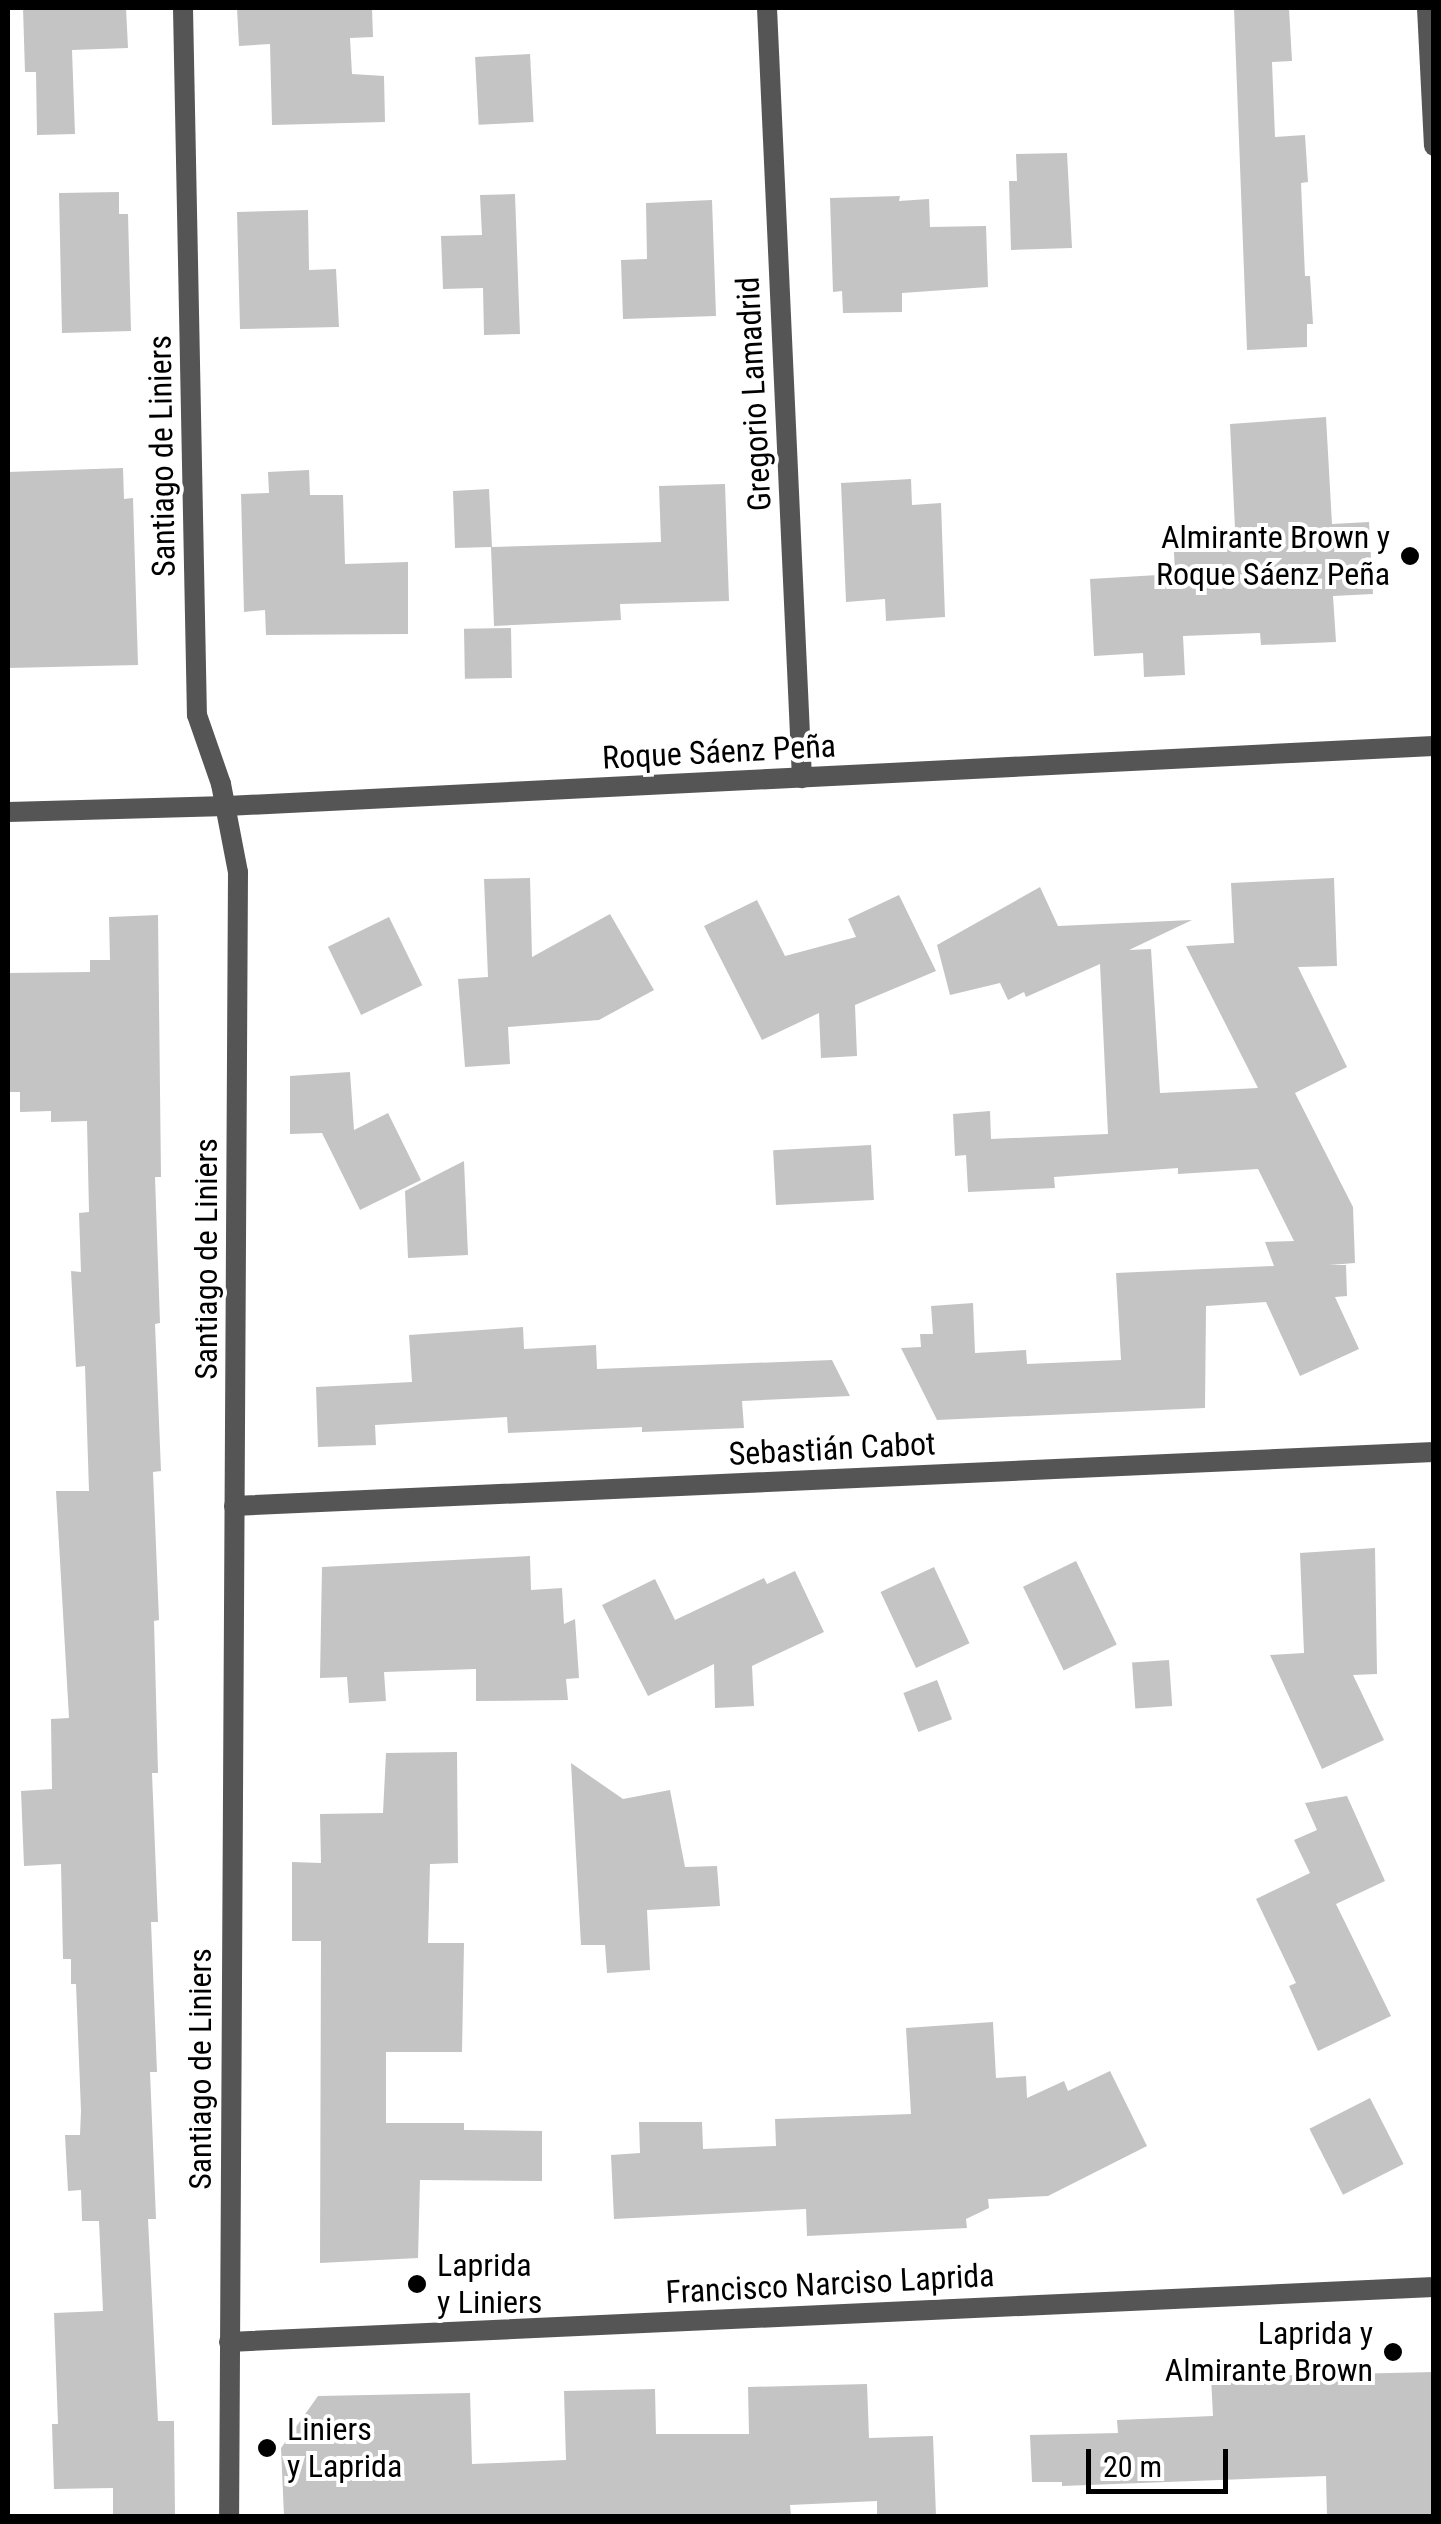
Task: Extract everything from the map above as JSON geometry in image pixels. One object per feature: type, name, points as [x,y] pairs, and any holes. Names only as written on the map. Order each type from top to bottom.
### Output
[{"type":"street","name":"Santiago de Liniers","points":[[184,8],[197,715],[227,806],[238,872],[229,2516]]},
{"type":"street","name":"Gregorio Lamadrid","points":[[767,8],[802,778]]},
{"type":"street","points":[[1428,8],[1434,146]]},
{"type":"street","name":"Roque Sáenz Peña","points":[[8,812],[227,806],[1434,746]]},
{"type":"street","name":"Sebastián Cabot","points":[[234,1506],[1434,1452]]},
{"type":"street","name":"Francisco Narciso Laprida","points":[[228,2342],[1434,2287]]},
{"type":"building","points":[[23,8],[126,8],[128,48],[72,50],[75,134],[37,135],[36,72],[25,72]]},
{"type":"building","points":[[237,8],[372,8],[373,37],[350,38],[352,74],[384,76],[385,122],[272,125],[270,44],[239,46]]},
{"type":"building","points":[[1234,8],[1289,8],[1292,61],[1272,62],[1275,137],[1305,135],[1308,182],[1301,183],[1305,276],[1310,276],[1313,324],[1307,324],[1307,347],[1247,350]]},
{"type":"building","points":[[530,54],[534,122],[479,125],[475,57]]},
{"type":"building","points":[[1067,153],[1072,248],[1011,250],[1009,181],[1017,181],[1016,154]]},
{"type":"building","points":[[119,192],[119,214],[128,214],[131,331],[62,333],[59,193]]},
{"type":"building","points":[[515,194],[520,334],[484,335],[483,288],[443,289],[441,236],[482,235],[480,195]]},
{"type":"building","points":[[900,196],[899,201],[929,199],[930,227],[986,226],[988,287],[902,293],[902,312],[843,313],[842,291],[833,292],[830,198]]},
{"type":"building","points":[[712,200],[716,316],[623,319],[621,260],[647,259],[646,203]]},
{"type":"building","points":[[308,210],[309,270],[336,269],[339,327],[240,329],[237,212]]},
{"type":"building","points":[[1326,417],[1332,524],[1369,522],[1373,594],[1333,596],[1336,642],[1261,645],[1260,633],[1183,636],[1185,675],[1144,677],[1143,653],[1094,656],[1090,579],[1175,574],[1173,531],[1235,529],[1230,424]]},
{"type":"building","points":[[123,468],[124,499],[133,498],[138,665],[8,668],[8,472]]},
{"type":"building","points":[[309,470],[310,495],[343,495],[345,564],[408,562],[408,634],[266,635],[265,610],[244,612],[241,494],[269,493],[268,472]]},
{"type":"building","points":[[911,479],[912,505],[941,503],[945,617],[886,621],[885,599],[846,602],[841,483]]},
{"type":"building","points":[[725,484],[729,601],[620,604],[621,620],[494,626],[491,547],[455,548],[453,491],[489,489],[492,547],[661,542],[659,486]]},
{"type":"building","points":[[511,628],[512,678],[465,679],[464,629]]},
{"type":"building","points":[[530,878],[532,957],[610,914],[654,990],[599,1020],[508,1027],[510,1064],[465,1067],[458,979],[488,977],[484,879]]},
{"type":"building","points":[[1334,878],[1337,966],[1298,967],[1347,1067],[1295,1093],[1353,1207],[1355,1263],[1329,1265],[1346,1265],[1347,1296],[1335,1297],[1359,1349],[1300,1376],[1266,1302],[1206,1306],[1205,1408],[937,1420],[901,1348],[921,1347],[920,1334],[933,1334],[931,1306],[973,1303],[975,1353],[1026,1350],[1027,1364],[1121,1360],[1116,1273],[1274,1266],[1265,1242],[1294,1241],[1258,1169],[1178,1174],[1178,1168],[1054,1177],[1055,1188],[968,1192],[966,1155],[955,1156],[953,1114],[990,1111],[991,1139],[1108,1134],[1100,964],[1026,997],[1024,992],[1008,1000],[1000,983],[950,995],[937,945],[1040,887],[1058,926],[1192,920],[1129,950],[1151,949],[1160,1093],[1258,1088],[1186,946],[1234,943],[1231,883]]},
{"type":"building","points":[[899,895],[936,971],[855,1005],[857,1056],[821,1058],[819,1013],[762,1040],[704,926],[757,900],[785,956],[856,937],[848,919]]},
{"type":"building","points":[[158,915],[161,1177],[155,1177],[160,1323],[155,1324],[161,1471],[153,1472],[159,1620],[154,1621],[158,1773],[152,1773],[158,1922],[151,1922],[157,2072],[150,2072],[156,2219],[148,2219],[158,2421],[174,2421],[175,2516],[113,2516],[113,2488],[54,2489],[52,2424],[58,2424],[54,2313],[103,2311],[99,2221],[82,2221],[81,2190],[68,2191],[65,2135],[80,2135],[81,2111],[76,1984],[71,1984],[71,1959],[63,1959],[61,1864],[24,1866],[21,1791],[52,1789],[51,1719],[69,1718],[56,1491],[89,1491],[85,1366],[76,1367],[71,1271],[81,1272],[79,1213],[89,1212],[87,1121],[51,1122],[51,1111],[20,1112],[20,1092],[8,1092],[8,973],[90,972],[90,960],[110,960],[109,917]]},
{"type":"building","points":[[389,917],[422,985],[361,1015],[328,947]]},
{"type":"building","points":[[350,1072],[354,1130],[388,1113],[421,1180],[360,1210],[322,1133],[290,1134],[290,1076]]},
{"type":"building","points":[[871,1145],[874,1200],[776,1205],[773,1150]]},
{"type":"building","points":[[464,1161],[468,1255],[408,1258],[405,1191]]},
{"type":"building","points":[[523,1327],[524,1349],[596,1345],[597,1369],[832,1360],[850,1396],[742,1401],[744,1428],[642,1432],[642,1427],[508,1433],[507,1417],[375,1425],[376,1445],[318,1447],[316,1387],[412,1382],[409,1335]]},
{"type":"building","points":[[1375,1548],[1377,1674],[1353,1675],[1384,1740],[1322,1769],[1270,1655],[1304,1653],[1300,1553]]},
{"type":"building","points":[[530,1556],[531,1590],[562,1588],[564,1624],[575,1619],[579,1678],[566,1679],[568,1700],[476,1701],[476,1669],[384,1672],[386,1701],[349,1703],[347,1677],[320,1678],[322,1567]]},
{"type":"building","points":[[1076,1561],[1117,1645],[1064,1670],[1023,1587]]},
{"type":"building","points":[[934,1567],[969,1643],[916,1668],[881,1592]]},
{"type":"building","points":[[795,1571],[824,1632],[752,1666],[754,1706],[715,1708],[714,1664],[648,1696],[602,1605],[655,1579],[675,1620],[764,1578],[767,1584]]},
{"type":"building","points":[[1169,1660],[1172,1706],[1135,1708],[1132,1663]]},
{"type":"building","points":[[937,1680],[952,1719],[918,1732],[903,1693]]},
{"type":"building","points":[[457,1752],[458,1863],[430,1864],[428,1943],[464,1943],[462,2052],[386,2052],[386,2123],[464,2123],[464,2130],[542,2131],[542,2181],[420,2180],[418,2258],[320,2263],[321,1941],[292,1941],[292,1862],[321,1863],[320,1814],[383,1813],[386,1753]]},
{"type":"building","points":[[571,1763],[623,1799],[670,1790],[685,1867],[717,1866],[720,1906],[647,1910],[650,1970],[607,1973],[605,1945],[581,1945]]},
{"type":"building","points":[[1347,1796],[1385,1881],[1336,1904],[1391,2016],[1318,2051],[1289,1986],[1296,1983],[1256,1899],[1310,1873],[1294,1840],[1317,1830],[1305,1803]]},
{"type":"building","points":[[993,2022],[996,2078],[1026,2076],[1027,2098],[1064,2081],[1068,2091],[1110,2071],[1147,2146],[1048,2196],[988,2199],[989,2208],[966,2219],[967,2228],[807,2236],[806,2209],[614,2219],[611,2155],[640,2153],[639,2122],[702,2122],[703,2149],[776,2146],[775,2119],[911,2114],[906,2028]]},
{"type":"building","points":[[1370,2098],[1404,2164],[1343,2195],[1309,2129]]},
{"type":"building","points":[[1434,2372],[1434,2516],[1327,2516],[1326,2476],[1062,2486],[1062,2482],[1032,2482],[1030,2435],[1118,2433],[1117,2420],[1213,2416],[1211,2377]]},
{"type":"building","points":[[867,2384],[869,2438],[933,2436],[936,2516],[877,2516],[877,2501],[790,2505],[791,2516],[284,2516],[281,2448],[318,2396],[470,2393],[472,2464],[566,2460],[564,2391],[655,2389],[656,2434],[749,2434],[748,2387]]},
{"type":"place","name":"Almirante Brown y Roque Sáenz Peña","points":[[1410,556]]},
{"type":"place","name":"Laprida y Liniers","points":[[417,2284]]},
{"type":"place","name":"Laprida y Almirante Brown","points":[[1393,2352]]},
{"type":"place","name":"Liniers y Laprida","points":[[267,2448]]}]
